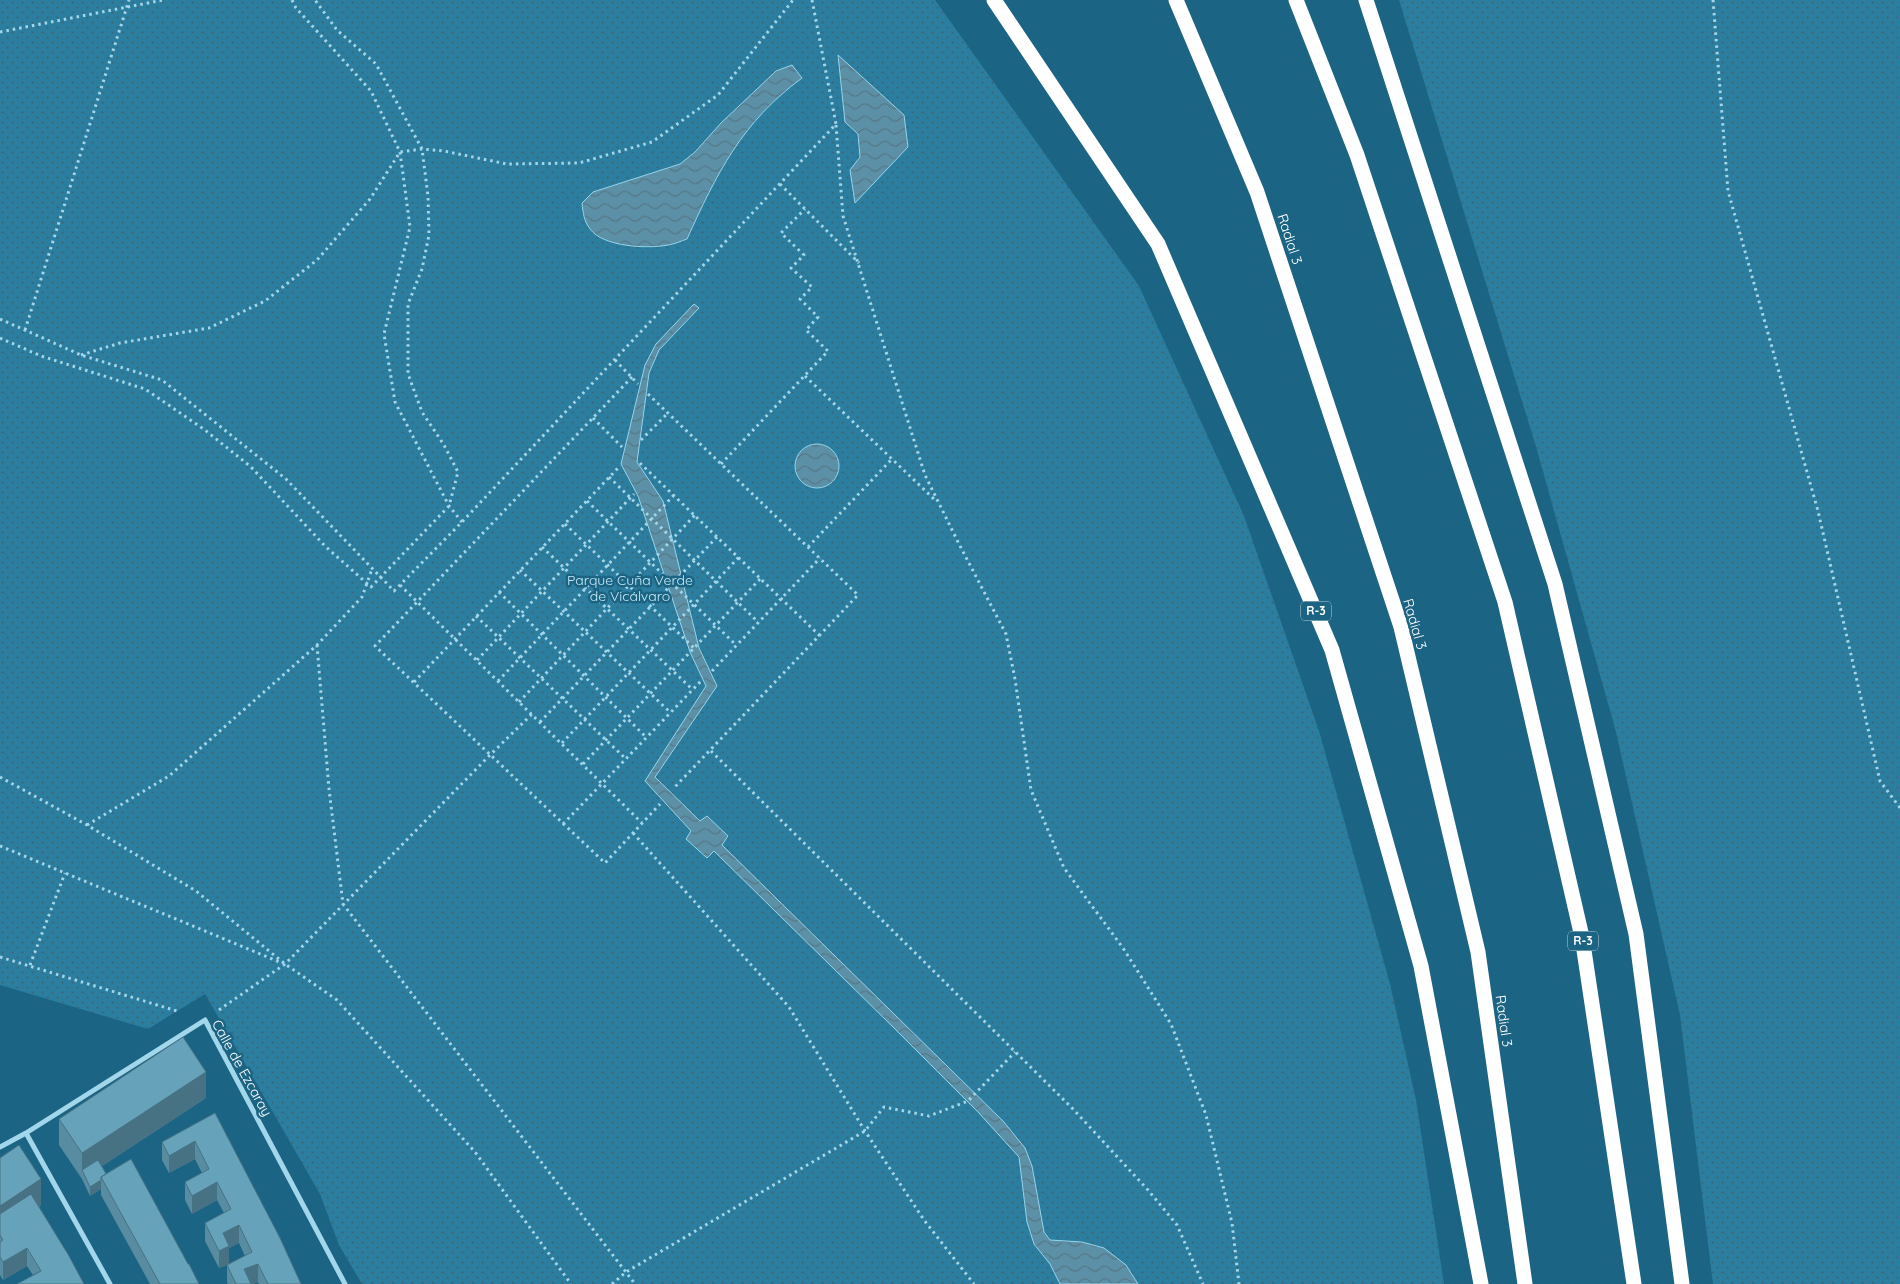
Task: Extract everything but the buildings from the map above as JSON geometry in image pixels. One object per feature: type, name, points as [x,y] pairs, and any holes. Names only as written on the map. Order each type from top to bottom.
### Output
[{"type":"highway","name":"R-3","points":[[994,0],[1158,244],[1332,650],[1421,966],[1481,1284]]},
{"type":"highway","name":"Radial 3","points":[[1176,0],[1258,192],[1401,628],[1478,952],[1525,1284]]},
{"type":"highway","name":"R-3","points":[[1296,0],[1357,155],[1505,602],[1582,937],[1634,1284]]},
{"type":"highway","points":[[1356,0],[1412,137]]},
{"type":"highway","points":[[1366,0],[1412,137],[1555,584],[1636,934],[1682,1284]]},
{"type":"street","name":"Calle de Ezcaray","points":[[0,1147],[26,1133],[205,1020],[345,1284]]},
{"type":"street","points":[[26,1133],[110,1284]]},
{"type":"path","points":[[25,330],[129,0]]},
{"type":"path","points":[[0,32],[163,0]]},
{"type":"path","points":[[292,0],[296,8],[371,91],[400,152],[410,227],[384,334],[396,402],[449,506],[462,522]]},
{"type":"path","points":[[0,338],[41,356],[145,390],[152,394],[205,430],[251,467],[325,546],[371,587],[449,506],[458,472],[444,445],[422,412],[408,374],[408,304],[422,269],[429,236],[428,196],[422,149],[376,64],[337,30],[316,0]]},
{"type":"path","points":[[81,355],[120,343],[209,328],[265,300],[317,260],[370,199],[400,152],[422,149],[506,164],[579,163],[652,142],[718,95],[793,0]]},
{"type":"path","points":[[812,0],[836,124],[843,216],[860,264],[926,475],[1006,634],[1031,790],[1064,868],[1123,948],[1171,1024],[1182,1051],[1206,1115],[1232,1223],[1239,1284]]},
{"type":"path","points":[[1713,0],[1728,191],[1818,511],[1880,781],[1900,808]]},
{"type":"path","points":[[0,319],[81,355],[162,380],[286,479],[394,591],[462,522],[836,124]]},
{"type":"path","points":[[780,184],[860,264]]},
{"type":"path","points":[[721,464],[828,351],[806,330],[818,317],[800,299],[812,287],[792,268],[804,255],[781,233],[805,209]]},
{"type":"path","points":[[614,360],[638,384]]},
{"type":"path","points":[[804,376],[939,503]]},
{"type":"path","points":[[632,377],[375,646],[604,863],[660,804]]},
{"type":"path","points":[[648,394],[858,595],[673,789]]},
{"type":"path","points":[[642,440],[668,413]]},
{"type":"path","points":[[593,418],[622,447]]},
{"type":"path","points":[[808,547],[892,459]]},
{"type":"path","points":[[640,463],[820,636]]},
{"type":"path","points":[[414,682],[618,468]]},
{"type":"path","points":[[609,477],[758,622]]},
{"type":"path","points":[[476,660],[634,494]]},
{"type":"path","points":[[498,681],[674,495]]},
{"type":"path","points":[[587,501],[736,645]]},
{"type":"path","points":[[520,702],[695,515]]},
{"type":"path","points":[[564,524],[694,648]]},
{"type":"path","points":[[540,722],[717,537]]},
{"type":"path","points":[[542,547],[693,690]]},
{"type":"path","points":[[562,743],[739,557]]},
{"type":"path","points":[[712,670],[820,558]]},
{"type":"path","points":[[87,825],[169,776],[317,645],[362,596],[372,569]]},
{"type":"path","points":[[520,570],[671,713]]},
{"type":"path","points":[[583,764],[760,578]]},
{"type":"path","points":[[400,585],[642,823]]},
{"type":"path","points":[[498,592],[647,738]]},
{"type":"path","points":[[476,616],[626,759]]},
{"type":"path","points":[[317,645],[329,789],[344,904],[635,1284]]},
{"type":"path","points":[[563,824],[702,680]]},
{"type":"path","points":[[0,957],[205,1020],[285,964],[532,714]]},
{"type":"path","points":[[711,751],[1073,1109],[1160,1204],[1176,1225],[1203,1284]]},
{"type":"path","points":[[0,778],[87,825],[196,891],[285,964],[337,1000],[475,1152],[571,1284]]},
{"type":"path","points":[[633,833],[789,1007],[865,1131],[924,1220],[974,1284]]},
{"type":"path","points":[[0,846],[285,964]]},
{"type":"path","points":[[30,965],[66,873]]},
{"type":"path","points":[[612,1284],[626,1272],[865,1131],[884,1107],[929,1116],[968,1101],[1015,1052]]},
{"type":"green space","name":"Parque Cuña Verde de Vicálvaro","points":[[0,0],[935,0],[1139,286],[1244,516],[1319,731],[1390,984],[1416,1100],[1444,1284],[362,1284],[339,1245],[320,1194],[205,994],[148,1029],[0,985]]},
{"type":"green space","points":[[1399,0],[1900,0],[1900,1284],[1713,1284],[1680,1015],[1616,732],[1537,450]]},
{"type":"water","points":[[838,55],[904,115],[908,147],[855,203],[850,170],[860,157],[858,134],[845,122]]},
{"type":"water","points":[[792,65],[802,78],[763,112],[733,150],[709,192],[687,239],[673,244],[649,247],[626,245],[605,240],[590,229],[584,217],[582,203],[593,192],[680,164],[695,152],[721,123],[776,71]]},
{"type":"water","points":[[694,304],[699,308],[659,350],[649,373],[637,462],[663,501],[699,648],[717,686],[655,777],[700,821],[707,816],[728,836],[722,845],[1003,1121],[1025,1148],[1032,1166],[1044,1232],[1050,1240],[1082,1242],[1104,1248],[1126,1265],[1138,1284],[1060,1284],[1050,1264],[1034,1244],[1027,1222],[1019,1157],[978,1112],[714,851],[707,858],[686,839],[691,831],[645,781],[706,686],[690,652],[638,496],[621,464],[645,365],[656,344]]},
{"type":"water","points":[[821,444],[833,450],[838,457],[838,475],[833,482],[826,487],[813,488],[805,485],[798,478],[795,462],[798,454],[805,447]]}]
